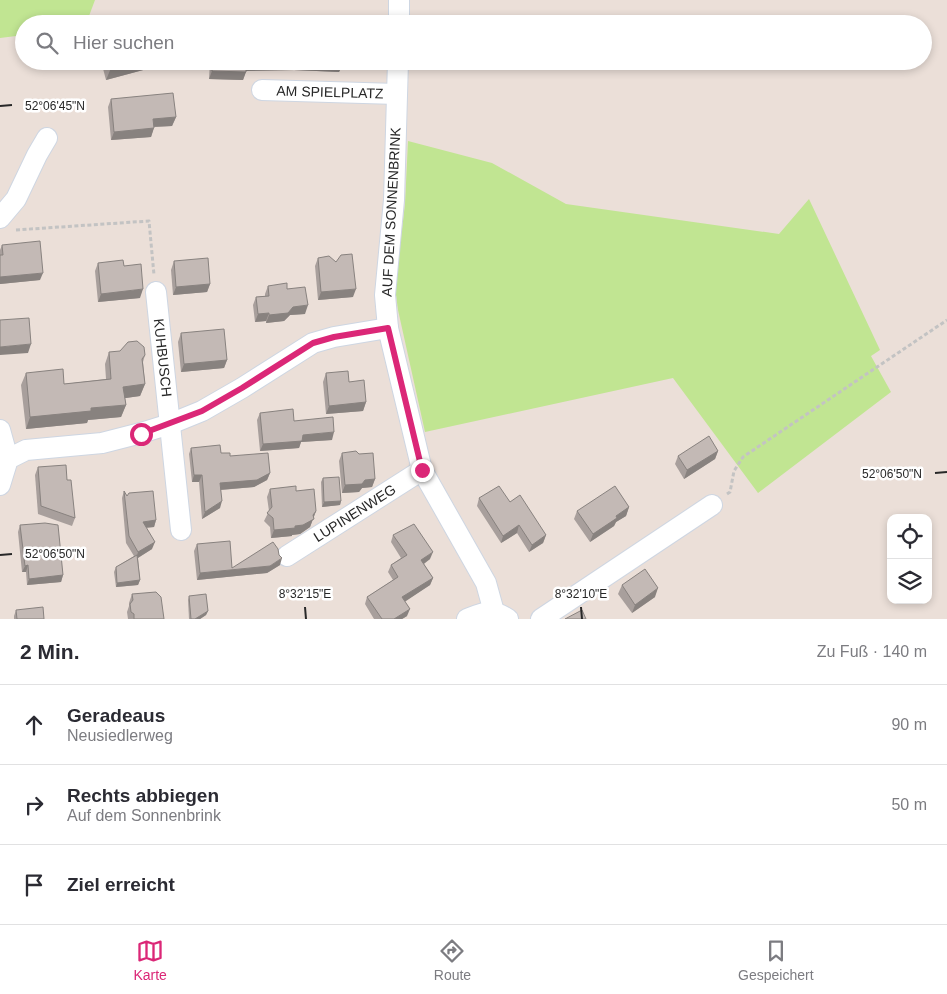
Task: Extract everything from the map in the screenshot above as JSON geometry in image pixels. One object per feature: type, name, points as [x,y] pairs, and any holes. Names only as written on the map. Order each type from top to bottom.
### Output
[{"type":"street","points":[[399,0],[399,15]]},
{"type":"street","name":"AUF DEM SONNENBRINK","points":[[398,70],[394,200],[385,295],[388,328],[422,470],[486,583],[501,615]]},
{"type":"street","name":"AM SPIELPLATZ","points":[[262,90],[397,94]]},
{"type":"street","points":[[5,224],[37,155],[47,138]]},
{"type":"street","name":"KUHBUSCH","points":[[156,292],[181,530]]},
{"type":"street","points":[[8,459],[26,450],[102,443],[141,434],[202,411],[313,343],[334,337],[388,328]]},
{"type":"street","points":[[0,430],[8,459],[0,485]]},
{"type":"street","name":"LUPINENWEG","points":[[286,556],[422,470]]},
{"type":"street","points":[[541,619],[712,505]]},
{"type":"street","points":[[467,619],[483,612],[501,615]]},
{"type":"path","points":[[5,224],[149,220],[156,292]]},
{"type":"path","points":[[712,505],[730,492],[734,471],[743,457],[947,320]]},
{"type":"green space","points":[[0,0],[95,0],[89,15],[15,15],[15,36],[0,38]]},
{"type":"green space","points":[[408,141],[492,163],[566,204],[779,234],[809,199],[880,350],[871,356],[891,392],[758,493],[673,378],[425,432],[398,310],[395,287],[405,204]]},
{"type":"building","points":[[246,70],[246,72],[212,71]]},
{"type":"building","points":[[173,93],[176,117],[153,119],[154,128],[114,132],[111,99]]},
{"type":"building","points":[[40,241],[43,273],[0,277],[0,255],[3,255],[2,245]]},
{"type":"building","points":[[352,254],[356,289],[321,292],[318,258],[329,256],[336,262],[341,255]]},
{"type":"building","points":[[208,258],[210,284],[176,287],[174,261]]},
{"type":"building","points":[[123,260],[124,266],[141,264],[143,289],[101,294],[98,263]]},
{"type":"building","points":[[287,283],[287,289],[305,287],[308,305],[293,307],[288,313],[258,314],[256,297],[269,296],[268,286]]},
{"type":"building","points":[[29,318],[31,344],[0,347],[0,320]]},
{"type":"building","points":[[224,329],[227,360],[184,364],[181,333]]},
{"type":"building","points":[[137,341],[144,347],[145,355],[142,359],[145,384],[123,387],[126,405],[91,408],[91,411],[30,417],[26,373],[63,369],[64,384],[111,379],[109,352],[120,351],[128,342]]},
{"type":"building","points":[[348,371],[349,382],[364,380],[366,402],[329,406],[326,373]]},
{"type":"building","points":[[293,409],[294,421],[333,417],[334,432],[303,435],[302,441],[263,444],[260,413]]},
{"type":"building","points":[[709,436],[718,451],[687,470],[678,456]]},
{"type":"building","points":[[220,445],[221,453],[230,453],[230,456],[268,453],[270,473],[257,480],[220,483],[222,501],[205,512],[202,475],[194,475],[191,448]]},
{"type":"building","points":[[356,451],[359,454],[373,453],[375,479],[365,480],[362,484],[345,485],[342,453]]},
{"type":"building","points":[[66,465],[67,480],[71,480],[75,518],[41,506],[38,467]]},
{"type":"building","points":[[339,477],[341,501],[324,502],[323,478]]},
{"type":"building","points":[[296,486],[296,491],[314,489],[316,511],[313,515],[314,519],[303,525],[295,526],[295,528],[274,530],[273,518],[267,513],[272,507],[270,489]]},
{"type":"building","points":[[499,486],[510,502],[520,495],[546,535],[532,545],[519,525],[503,536],[479,498]]},
{"type":"building","points":[[615,486],[629,507],[616,516],[617,518],[593,534],[577,511]]},
{"type":"building","points":[[124,491],[127,496],[129,493],[153,491],[156,520],[143,522],[155,542],[138,552],[129,536]]},
{"type":"building","points":[[45,523],[58,525],[63,575],[29,579],[28,565],[25,566],[20,525]]},
{"type":"building","points":[[414,524],[433,552],[421,560],[433,578],[402,597],[410,609],[394,619],[382,619],[367,597],[398,577],[391,565],[407,555],[393,535]]},
{"type":"building","points":[[230,541],[232,568],[273,542],[282,558],[270,566],[200,573],[197,544]]},
{"type":"building","points":[[137,555],[140,580],[117,583],[116,567]]},
{"type":"building","points":[[645,569],[658,588],[635,605],[622,585]]},
{"type":"building","points":[[156,592],[161,597],[164,619],[134,619],[130,604],[133,600],[132,594]]},
{"type":"building","points":[[206,594],[208,611],[195,619],[191,619],[189,596]]},
{"type":"building","points":[[43,607],[44,619],[17,619],[16,610]]},
{"type":"building","points":[[582,610],[586,619],[565,619]]},
{"type":"route","points":[[141,434],[202,411],[313,343],[334,337],[388,328],[422,470]]}]
